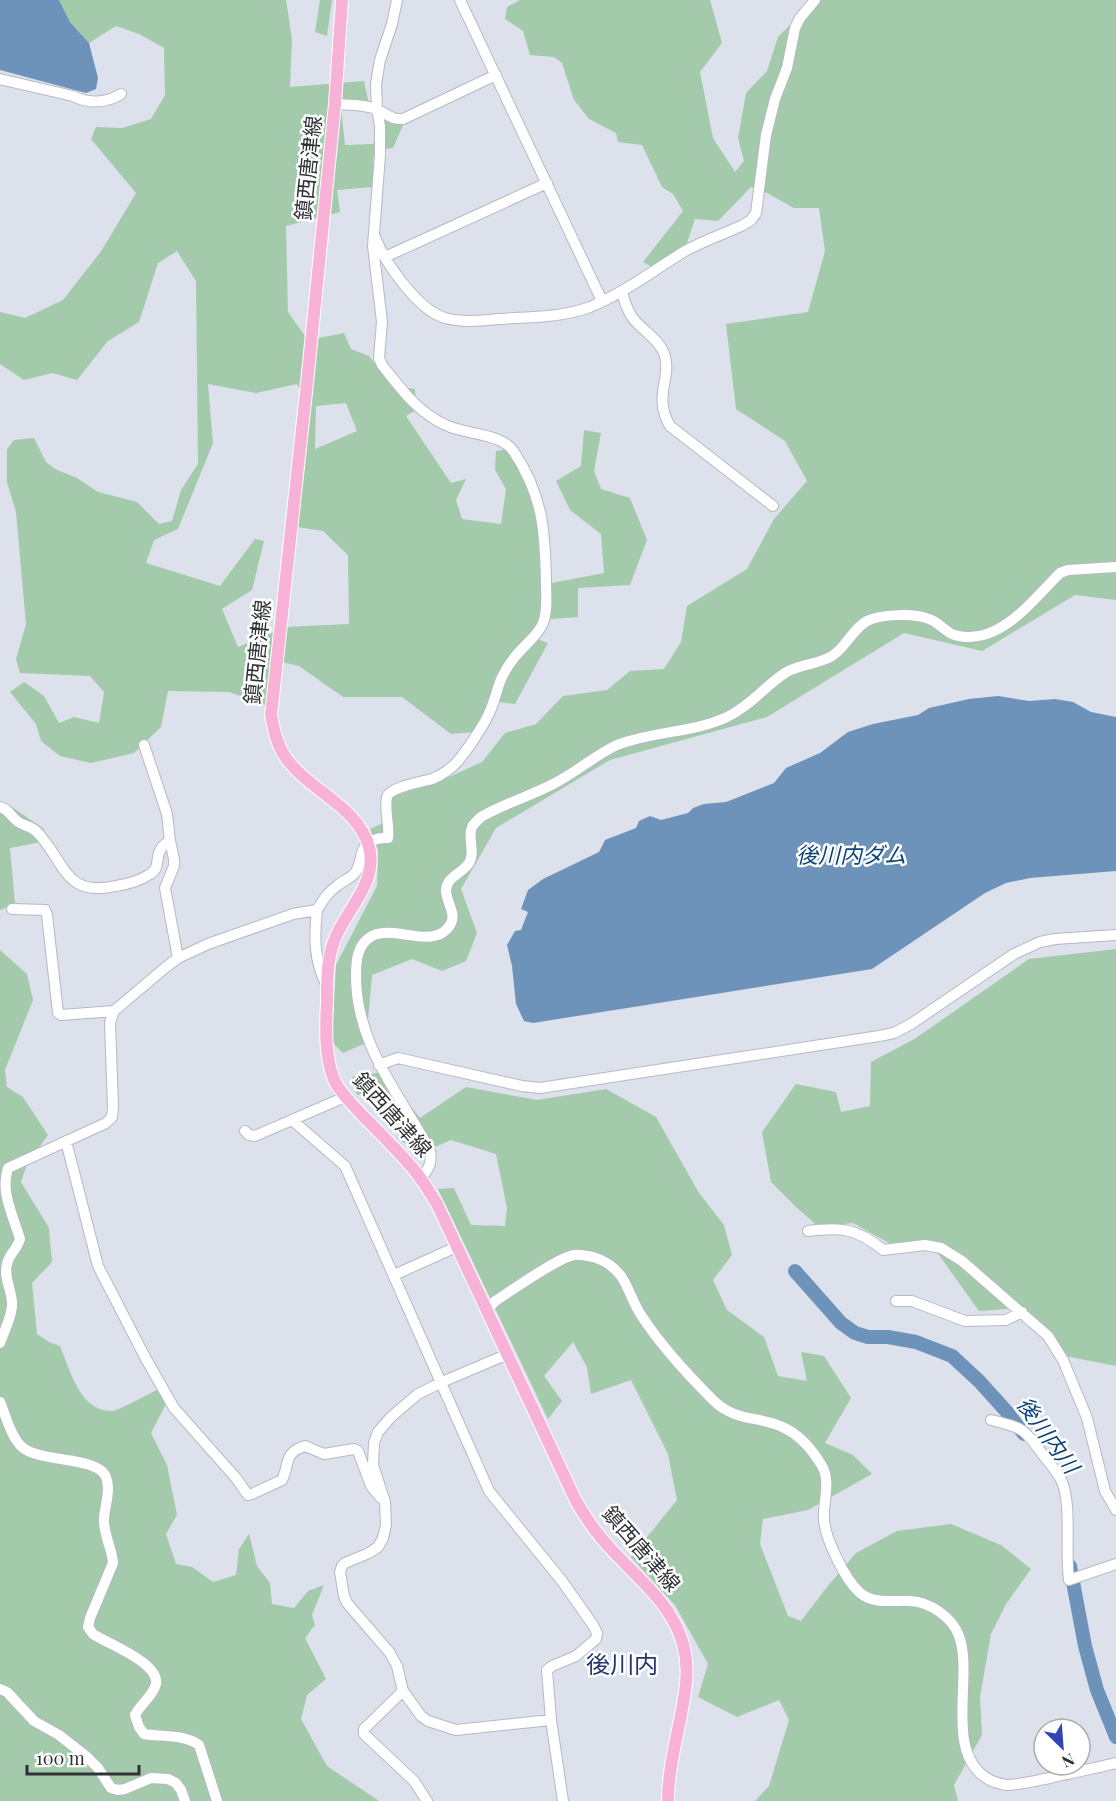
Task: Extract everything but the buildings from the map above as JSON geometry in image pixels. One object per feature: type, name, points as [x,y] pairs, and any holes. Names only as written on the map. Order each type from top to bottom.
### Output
[{"type":"main road","name":"鎮西唐津線","points":[[342,0],[335,104],[271,716],[278,744],[285,757],[296,770],[351,816],[363,831],[370,853],[370,872],[365,887],[332,945],[328,962],[325,1034],[328,1053],[336,1083],[345,1097],[411,1165],[437,1204],[576,1501],[604,1541],[661,1600],[671,1614],[683,1639],[687,1658],[686,1683],[668,1781],[668,1801]]},
{"type":"street","points":[[327,987],[321,976],[314,938],[317,910],[325,896],[354,874],[359,866],[362,851],[368,843],[376,839],[388,838],[387,797],[389,793],[433,778],[450,769],[461,758],[490,713],[502,678],[510,664],[538,631],[543,622],[546,606],[545,537],[539,505],[529,479],[514,451],[500,439],[447,426],[419,409],[382,365],[380,358],[382,322],[372,246],[380,155],[376,84],[380,60],[397,0]]},
{"type":"street","points":[[460,0],[602,301]]},
{"type":"street","points":[[374,234],[392,270],[406,287],[430,310],[454,320],[545,317],[570,313],[622,291],[687,250],[752,220],[756,213],[766,135],[775,99],[787,68],[795,28],[815,0]]},
{"type":"street","points":[[335,104],[367,106],[396,120],[403,119],[496,75]]},
{"type":"street","points":[[0,79],[80,99],[104,102],[121,94]]},
{"type":"street","points":[[385,257],[547,183]]},
{"type":"street","points":[[622,291],[625,304],[633,318],[658,342],[663,350],[666,361],[661,400],[664,416],[670,426],[773,506]]},
{"type":"street","points":[[421,1178],[431,1161],[430,1151],[379,1065],[362,1022],[356,994],[356,964],[363,944],[378,934],[408,934],[426,937],[435,936],[446,930],[453,917],[453,910],[446,889],[448,883],[469,863],[472,826],[481,817],[557,782],[617,746],[640,738],[702,726],[726,718],[747,706],[784,674],[832,656],[867,621],[876,618],[916,615],[931,619],[953,634],[969,637],[990,633],[1009,623],[1060,573],[1068,570],[1116,567]]},
{"type":"street","points":[[144,745],[167,814],[174,866],[165,888],[178,958]]},
{"type":"street","points":[[0,807],[6,808],[17,821],[36,830],[70,878],[80,886],[101,890],[132,883],[153,873],[157,866],[157,854],[162,845],[170,841]]},
{"type":"street","points":[[12,909],[45,910],[58,1013],[61,1015],[114,1011]]},
{"type":"street","points":[[0,1343],[12,1304],[6,1265],[20,1239],[4,1190],[8,1168],[106,1123],[112,1117],[110,1023],[114,1011],[178,958],[208,944],[293,914],[317,910]]},
{"type":"street","points":[[379,1065],[398,1059],[540,1088],[894,1033],[1028,947],[1055,939],[1116,935]]},
{"type":"street","points":[[244,1131],[249,1136],[255,1136],[345,1097]]},
{"type":"street","points":[[292,1120],[345,1166],[489,1491],[561,1581],[597,1633],[596,1639],[576,1656],[548,1670],[551,1720],[563,1801]]},
{"type":"street","points":[[66,1141],[98,1266],[174,1408],[237,1478],[246,1493],[252,1494],[282,1480],[286,1464],[299,1448],[306,1446],[324,1454],[354,1449],[357,1451],[372,1486],[385,1502]]},
{"type":"street","points":[[808,1232],[833,1228],[852,1231],[873,1241],[883,1250],[925,1245],[941,1248],[962,1261],[1048,1335],[1063,1360],[1087,1418],[1105,1491],[1116,1510]]},
{"type":"street","points":[[394,1275],[454,1248]]},
{"type":"street","points":[[488,1310],[494,1302],[560,1261],[574,1255],[591,1257],[609,1264],[620,1276],[640,1314],[672,1357],[716,1403],[734,1416],[779,1425],[795,1435],[813,1452],[824,1469],[827,1485],[824,1519],[826,1536],[841,1566],[858,1591],[868,1598],[884,1601],[913,1601],[923,1604],[934,1608],[948,1620],[959,1635],[963,1654],[961,1723],[968,1754],[977,1769],[987,1779],[1003,1785],[1021,1784],[1116,1763]]},
{"type":"street","points":[[900,1301],[912,1301],[965,1322],[1006,1320],[1022,1312]]},
{"type":"street","points":[[508,1354],[418,1394],[391,1417],[378,1432],[374,1443],[373,1465],[385,1502],[386,1525],[383,1539],[378,1547],[369,1553],[345,1563],[340,1572],[347,1603],[390,1653],[397,1666],[403,1691],[421,1716],[428,1721],[456,1730],[551,1720]]},
{"type":"street","points":[[0,1402],[15,1437],[26,1450],[99,1468],[106,1476],[108,1487],[104,1520],[105,1531],[113,1554],[113,1563],[88,1627],[93,1634],[150,1668],[156,1678],[156,1687],[135,1716],[139,1727],[144,1734],[181,1738],[199,1745],[217,1801]]},
{"type":"street","points":[[991,1420],[1017,1426],[1029,1436],[1062,1480],[1067,1498],[1067,1561],[1074,1578],[1116,1564]]},
{"type":"street","points":[[0,1689],[7,1692],[34,1721],[59,1735],[87,1757],[98,1768],[111,1788],[125,1789],[151,1778],[168,1779],[176,1783],[185,1801]]},
{"type":"street","points":[[403,1691],[364,1729],[364,1734],[414,1781],[427,1801]]},
{"type":"green space","points":[[59,0],[286,0],[292,39],[290,87],[364,81],[369,104],[341,108],[345,145],[373,144],[383,118],[404,123],[393,148],[374,150],[372,187],[337,190],[340,212],[286,226],[288,312],[308,340],[344,333],[351,349],[369,356],[393,386],[415,389],[416,410],[406,416],[451,483],[466,479],[456,500],[462,519],[501,524],[506,489],[495,470],[496,451],[509,449],[535,507],[552,583],[604,573],[601,534],[570,510],[556,481],[581,466],[584,430],[601,433],[594,471],[601,489],[630,498],[647,540],[630,585],[578,588],[578,617],[539,620],[531,637],[548,643],[515,704],[490,701],[474,732],[451,734],[402,697],[343,697],[299,666],[273,660],[265,705],[229,692],[168,691],[161,727],[134,753],[91,763],[60,756],[41,741],[36,724],[10,692],[24,682],[44,696],[59,723],[74,717],[99,723],[104,692],[90,676],[20,673],[16,659],[26,624],[16,512],[7,482],[7,449],[14,440],[34,438],[46,462],[55,469],[77,478],[98,492],[137,502],[159,524],[172,521],[181,490],[198,464],[196,281],[177,251],[158,263],[139,322],[108,341],[77,380],[52,373],[24,380],[0,364],[0,312],[25,318],[63,300],[102,250],[136,193],[91,139],[96,127],[122,128],[151,119],[165,95],[164,48],[139,34],[116,26],[89,43],[70,22]],"holes":[[[208,384],[256,393],[297,384],[309,406],[297,527],[323,531],[348,555],[349,624],[286,627],[238,647],[222,609],[252,590],[264,541],[255,539],[220,586],[146,563],[154,540],[178,529],[213,443]],[[346,403],[357,431],[315,449],[316,406]]]},
{"type":"green space","points":[[320,0],[332,0],[327,36],[315,32]]},
{"type":"green space","points":[[520,0],[710,0],[722,43],[700,72],[713,138],[735,172],[744,161],[738,138],[746,93],[767,71],[778,37],[815,0],[1116,0],[1116,600],[1075,595],[982,651],[904,633],[767,717],[610,760],[496,828],[461,889],[477,933],[466,961],[442,971],[412,959],[372,975],[366,1043],[343,1053],[332,1042],[336,965],[377,886],[378,850],[370,829],[390,820],[390,797],[438,782],[482,762],[505,733],[536,724],[563,696],[607,690],[630,671],[664,669],[681,642],[687,606],[747,569],[774,519],[807,481],[785,441],[736,409],[726,324],[808,312],[825,251],[819,208],[794,208],[751,187],[718,221],[695,219],[687,243],[652,267],[643,262],[683,211],[673,194],[662,187],[642,145],[618,142],[616,133],[589,119],[574,100],[562,63],[554,57],[530,55],[523,31],[505,19],[507,7]]},
{"type":"green space","points":[[0,805],[9,805],[44,829],[41,842],[10,848],[15,904],[0,910]]},
{"type":"green space","points":[[1116,949],[1116,1366],[1065,1356],[1020,1308],[979,1311],[929,1241],[889,1243],[853,1223],[819,1227],[771,1182],[762,1132],[796,1084],[836,1092],[841,1112],[870,1106],[871,1062],[916,1038],[1029,959]]},
{"type":"green space","points":[[0,950],[27,974],[33,1000],[5,1070],[7,1087],[23,1097],[48,1135],[27,1164],[21,1182],[49,1228],[52,1262],[32,1283],[37,1334],[60,1346],[72,1377],[84,1397],[92,1405],[112,1411],[159,1389],[166,1404],[151,1433],[167,1465],[177,1515],[166,1534],[176,1564],[192,1567],[213,1582],[236,1575],[239,1549],[249,1534],[257,1566],[270,1583],[272,1604],[294,1608],[308,1591],[324,1585],[312,1615],[315,1625],[305,1638],[326,1679],[307,1695],[301,1719],[327,1766],[379,1801],[0,1801]]},
{"type":"green space","points":[[383,1072],[420,1118],[466,1087],[537,1100],[606,1089],[656,1117],[699,1193],[724,1225],[732,1255],[713,1280],[727,1310],[764,1337],[778,1376],[807,1381],[801,1352],[824,1356],[851,1398],[825,1443],[853,1455],[872,1474],[808,1510],[763,1519],[760,1544],[788,1616],[801,1621],[856,1553],[897,1531],[951,1524],[1001,1545],[1031,1569],[1006,1604],[991,1634],[980,1697],[982,1735],[954,1785],[958,1801],[755,1801],[769,1786],[789,1720],[779,1700],[737,1717],[698,1697],[708,1664],[675,1605],[631,1557],[677,1500],[668,1454],[631,1380],[591,1394],[587,1367],[573,1342],[544,1376],[562,1401],[548,1419],[438,1189],[454,1188],[471,1225],[505,1226],[507,1208],[496,1154],[451,1140],[423,1152],[397,1139],[402,1121],[377,1091],[357,1095],[352,1077]]},
{"type":"water","points":[[0,0],[59,0],[70,22],[89,43],[98,78],[96,89],[86,93],[0,70]]},
{"type":"water","name":"後川内ダム","points":[[998,696],[1029,701],[1055,699],[1073,702],[1091,712],[1116,717],[1116,871],[1030,878],[1006,883],[985,893],[872,969],[533,1023],[524,1021],[516,1004],[507,945],[515,931],[521,930],[528,912],[521,909],[528,890],[543,879],[599,852],[605,840],[636,828],[639,821],[650,816],[661,820],[688,813],[693,808],[704,804],[726,802],[774,783],[786,768],[820,753],[848,732],[873,724],[918,715],[929,708],[969,699]]},
{"type":"waterway","name":"後川内川","points":[[795,1271],[841,1323],[855,1333],[868,1337],[888,1337],[916,1342],[952,1356],[979,1381],[1024,1434]]},
{"type":"waterway","name":"後川内川","points":[[1070,1566],[1085,1646],[1097,1690],[1116,1737]]},
{"type":"district","name":"後川内","points":[[622,1665]]}]
